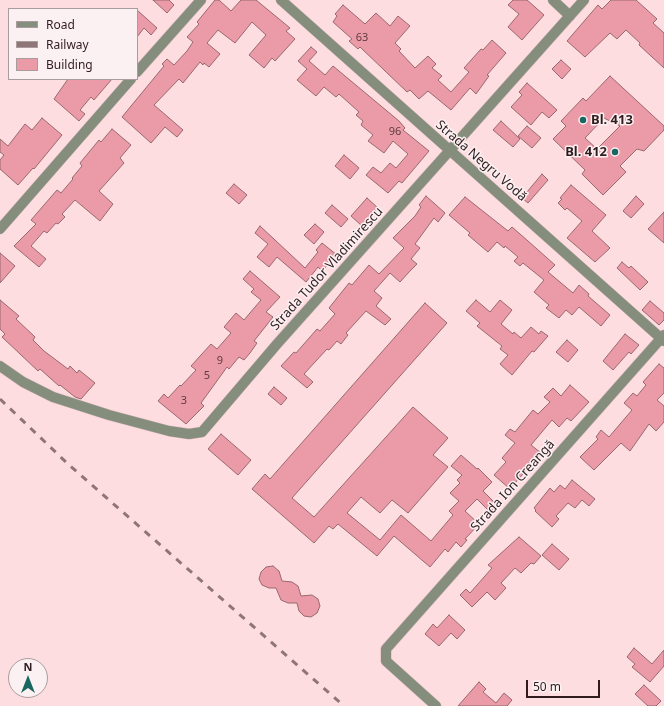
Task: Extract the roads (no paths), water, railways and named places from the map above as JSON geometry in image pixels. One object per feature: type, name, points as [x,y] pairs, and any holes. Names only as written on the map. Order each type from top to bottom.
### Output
[{"type":"street","points":[[138,71],[201,0]]},
{"type":"street","name":"Strada Negru Vodă","points":[[281,0],[663,338]]},
{"type":"street","points":[[553,0],[570,16]]},
{"type":"street","name":"Strada Tudor Vladimirescu","points":[[0,366],[41,392],[109,415],[169,431],[189,434],[202,432],[283,338],[584,0]]},
{"type":"street","points":[[0,229],[130,80]]},
{"type":"street","name":"Strada Ion Creangă","points":[[436,706],[386,661],[386,648],[663,338]]},
{"type":"railway","points":[[0,399],[68,464],[344,706]]},
{"type":"place","name":"Bl. 413","points":[[583,120]]},
{"type":"place","name":"Bl. 412","points":[[615,152]]}]
